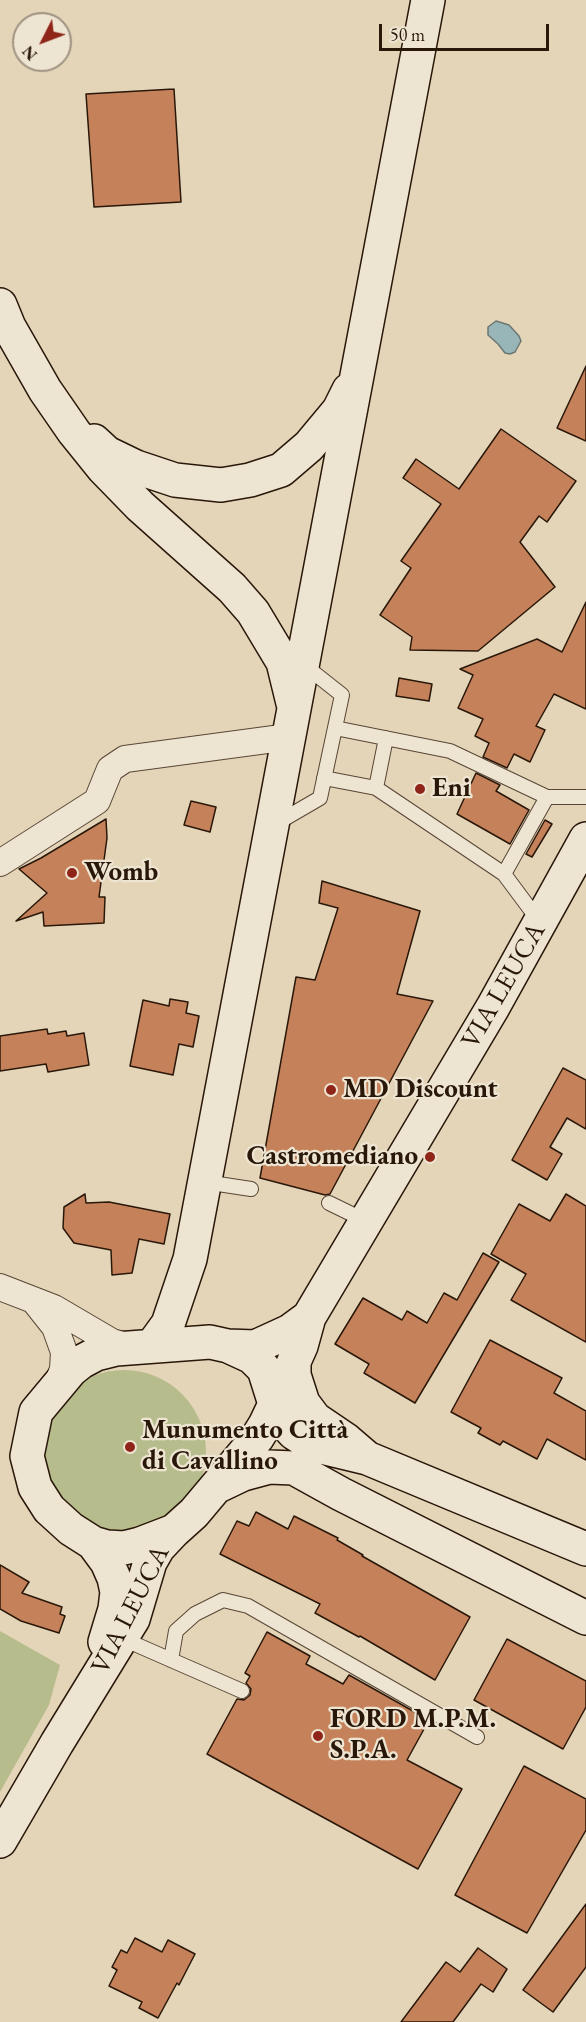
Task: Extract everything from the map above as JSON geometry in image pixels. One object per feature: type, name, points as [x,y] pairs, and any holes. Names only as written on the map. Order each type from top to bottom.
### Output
[{"type":"main road","points":[[140,1347],[168,1324],[190,1259],[428,0]]},
{"type":"main road","points":[[0,305],[9,327],[45,390],[103,468],[140,506],[232,588],[253,612],[283,662],[292,722]]},
{"type":"main road","points":[[45,390],[107,453],[136,467],[175,480],[221,485],[249,480],[281,470],[309,446],[339,410],[359,369]]},
{"type":"main road","name":"VIA LEUCA","points":[[0,1841],[133,1619],[150,1562],[158,1548],[194,1513],[257,1438],[301,1346],[309,1317],[487,1017],[586,839]]},
{"type":"main road","points":[[190,1259],[190,1286],[194,1307],[219,1344],[252,1357],[264,1369],[282,1420],[294,1433],[313,1445],[367,1458],[586,1549]]},
{"type":"main road","name":"VIA LEUCA","points":[[90,1690],[111,1624],[117,1592],[107,1562],[93,1543],[71,1529],[49,1509],[35,1487],[27,1456],[36,1412],[71,1370],[96,1354],[140,1347],[219,1344],[255,1347],[290,1331],[309,1317]]},
{"type":"main road","points":[[294,1361],[294,1375],[303,1403],[315,1419],[346,1440],[367,1458]]},
{"type":"main road","points":[[213,1489],[243,1474],[269,1467],[294,1468],[586,1618]]},
{"type":"main road","points":[[93,1543],[124,1548],[174,1531]]},
{"type":"street","points":[[0,862],[98,801],[110,769],[125,759],[292,722]]},
{"type":"street","points":[[0,1287],[54,1308],[112,1342],[140,1347]]},
{"type":"street","points":[[34,1300],[55,1327],[64,1352],[63,1369],[56,1388]]},
{"type":"lane","points":[[273,825],[320,798],[342,695],[304,665]]},
{"type":"lane","points":[[335,728],[450,751],[546,797],[586,797]]},
{"type":"lane","points":[[376,788],[386,738]]},
{"type":"lane","points":[[324,778],[376,788],[504,874],[540,922]]},
{"type":"lane","points":[[504,874],[546,797]]},
{"type":"lane","points":[[205,1182],[251,1190]]},
{"type":"lane","points":[[329,1203],[366,1221]]},
{"type":"lane","points":[[171,1660],[176,1631],[195,1614],[223,1600],[248,1606],[477,1737]]},
{"type":"lane","points":[[120,1638],[242,1691]]},
{"type":"green space","points":[[124,1370],[140,1371],[155,1376],[182,1394],[200,1421],[205,1436],[205,1468],[200,1483],[182,1510],[155,1528],[140,1533],[124,1534],[108,1533],[93,1528],[66,1510],[48,1483],[43,1468],[42,1452],[43,1436],[48,1421],[66,1394],[93,1376],[108,1371]]},
{"type":"green space","points":[[0,1631],[60,1665],[49,1705],[0,1792]]},
{"type":"water","points":[[496,321],[509,325],[519,336],[521,341],[515,352],[505,353],[488,335],[488,327]]},
{"type":"building","points":[[174,89],[181,202],[94,207],[86,94]]},
{"type":"building","points":[[586,366],[586,441],[557,428]]},
{"type":"building","points":[[501,429],[576,481],[547,522],[539,516],[520,542],[555,587],[478,651],[410,650],[412,637],[380,615],[411,568],[401,561],[441,504],[403,478],[416,459],[459,489]]},
{"type":"building","points":[[586,602],[586,709],[554,694],[536,726],[545,730],[530,762],[514,754],[507,768],[483,757],[489,743],[475,736],[483,719],[458,708],[473,675],[460,669],[537,639],[562,652]]},
{"type":"building","points":[[399,678],[432,684],[429,701],[396,696]]},
{"type":"building","points":[[476,773],[500,785],[496,791],[529,810],[510,844],[457,814]]},
{"type":"building","points":[[191,801],[216,807],[210,832],[184,825]]},
{"type":"building","name":"Womb","points":[[106,819],[107,838],[99,897],[105,897],[104,923],[44,926],[43,912],[16,921],[47,893],[19,869]]},
{"type":"building","points":[[545,820],[552,824],[532,857],[526,854]]},
{"type":"building","name":"MD Discount","points":[[322,881],[420,911],[397,994],[433,1001],[330,1194],[325,1195],[260,1178],[296,977],[315,980],[338,908],[319,903]]},
{"type":"building","points":[[170,999],[188,1002],[186,1013],[199,1016],[193,1047],[179,1044],[173,1075],[130,1066],[143,1000],[169,1006]]},
{"type":"building","points":[[47,1029],[48,1034],[66,1031],[67,1036],[84,1033],[89,1065],[48,1072],[46,1064],[0,1071],[0,1036]]},
{"type":"building","points":[[563,1068],[586,1080],[586,1129],[567,1118],[550,1147],[562,1154],[547,1180],[512,1160]]},
{"type":"building","points":[[85,1194],[86,1203],[109,1202],[170,1214],[164,1244],[139,1239],[132,1273],[112,1275],[111,1250],[74,1243],[63,1228],[64,1207]]},
{"type":"building","points":[[566,1194],[586,1206],[586,1342],[511,1300],[526,1274],[491,1254],[519,1204],[550,1221]]},
{"type":"building","points":[[483,1253],[499,1262],[415,1403],[364,1373],[369,1364],[335,1344],[363,1298],[402,1320],[407,1311],[427,1323],[444,1293],[457,1300]]},
{"type":"building","points":[[490,1340],[562,1378],[554,1393],[586,1411],[586,1460],[547,1439],[537,1459],[503,1441],[500,1445],[478,1433],[481,1428],[451,1412]]},
{"type":"building","points":[[256,1512],[288,1529],[294,1516],[338,1538],[337,1540],[362,1556],[470,1617],[435,1680],[360,1636],[315,1613],[320,1604],[220,1554],[237,1521],[249,1526]]},
{"type":"building","points":[[0,1565],[29,1582],[22,1593],[62,1607],[60,1614],[65,1616],[59,1633],[21,1621],[0,1609]]},
{"type":"building","name":"FORD M.P.M. S.P.A.","points":[[267,1632],[310,1656],[306,1664],[343,1684],[349,1675],[429,1720],[407,1760],[462,1789],[418,1869],[207,1754],[237,1699],[244,1700],[250,1695],[251,1689],[246,1683],[250,1676],[245,1673]]},
{"type":"building","points":[[507,1639],[586,1681],[586,1707],[563,1749],[474,1700]]},
{"type":"building","points":[[524,1766],[586,1799],[586,1830],[527,1933],[455,1895]]},
{"type":"building","points":[[586,1904],[586,1967],[553,2012],[523,1990]]},
{"type":"building","points":[[135,1938],[162,1952],[168,1940],[195,1954],[158,2018],[139,2008],[142,2002],[109,1986],[117,1970],[112,1967],[121,1950],[127,1953]]},
{"type":"building","points":[[478,1948],[507,1969],[493,1992],[481,1984],[453,2022],[401,2022],[446,1962],[460,1972]]},
{"type":"place","name":"Eni","points":[[420,789]]},
{"type":"place","name":"Womb","points":[[72,873]]},
{"type":"place","name":"MD Discount","points":[[331,1090]]},
{"type":"place","name":"Castromediano","points":[[430,1157]]},
{"type":"place","name":"Munumento Città di Cavallino","points":[[130,1447]]},
{"type":"place","name":"FORD M.P.M. S.P.A.","points":[[318,1736]]}]
